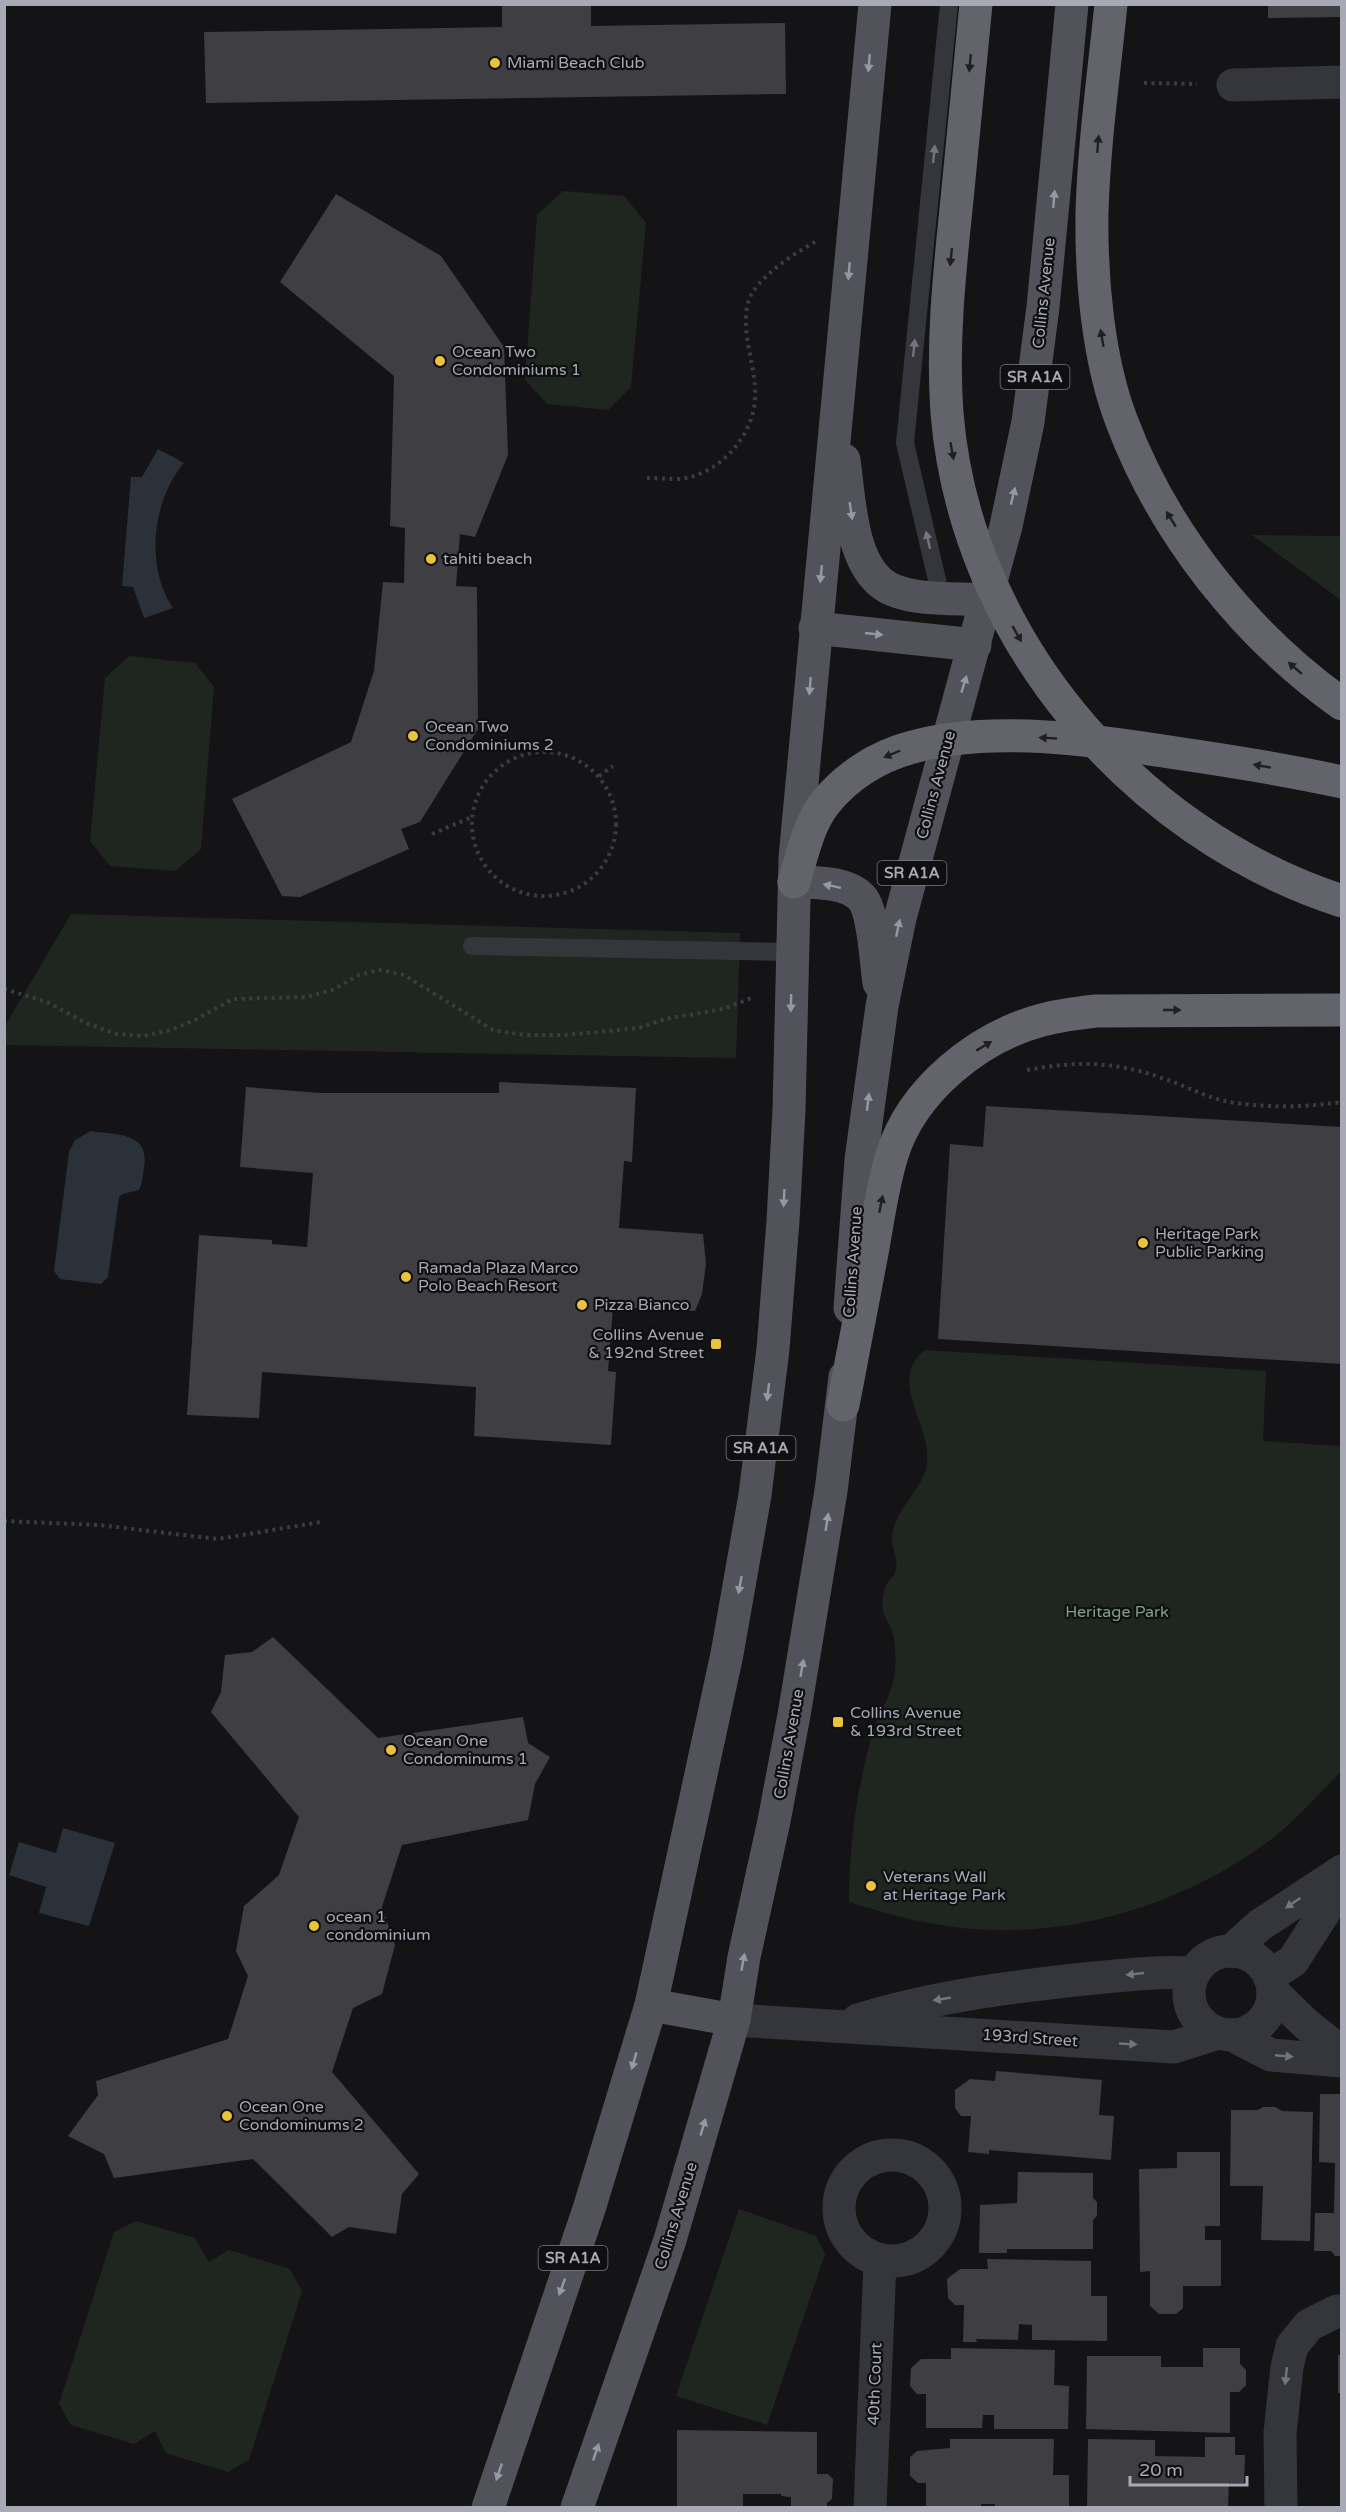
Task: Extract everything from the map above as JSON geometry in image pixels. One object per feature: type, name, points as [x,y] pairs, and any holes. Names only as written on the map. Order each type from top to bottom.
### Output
[{"type":"highway","points":[[976,4],[949,275],[945,379],[951,450],[958,482],[992,585],[1008,619],[1047,683],[1076,720],[1130,777],[1225,848],[1291,883],[1341,901]]},
{"type":"highway","points":[[1111,4],[1092,212],[1099,325],[1111,385],[1122,421],[1162,505],[1206,571],[1235,608],[1281,655],[1341,704]]},
{"type":"highway","points":[[794,882],[807,840],[825,803],[848,780],[868,765],[891,754],[922,744],[1029,737],[1078,740],[1208,757],[1341,782]]},
{"type":"highway","points":[[843,1406],[892,1154],[913,1112],[945,1076],[966,1058],[1013,1031],[1041,1020],[1070,1014],[1096,1011],[1341,1010]]},
{"type":"main road","name":"SR A1A","points":[[488,2508],[589,2209],[651,2005],[729,1644],[756,1485],[773,1349],[783,1221],[789,1110],[794,882],[815,628],[875,4]]},
{"type":"main road","name":"Collins Avenue","points":[[577,2508],[670,2240],[734,2020],[744,1957],[774,1821],[794,1715],[843,1406],[861,1160],[882,1006],[900,918],[975,645],[1018,475],[1037,366],[1072,4]]},
{"type":"main road","points":[[836,411],[854,528],[858,546],[870,573],[893,590],[941,597],[986,600]]},
{"type":"main road","points":[[815,628],[975,645]]},
{"type":"main road","points":[[794,882],[838,886],[860,896],[869,915],[882,1006]]},
{"type":"main road","points":[[651,2005],[734,2020]]},
{"type":"street","points":[[1233,85],[1341,82]]},
{"type":"street","points":[[1231,1951],[1260,1925],[1341,1871]]},
{"type":"street","points":[[1271,1984],[1293,1960],[1341,1884]]},
{"type":"street","points":[[1341,2053],[1306,2024],[1271,1984],[1263,1965],[1254,1957],[1231,1951],[1220,1952],[1209,1956],[1194,1973],[1189,1984],[1188,1996],[1197,2019],[1271,2055],[1341,2061]]},
{"type":"street","name":"193rd Street","points":[[840,2026],[906,2005],[1032,1984],[1157,1971],[1194,1973]]},
{"type":"street","name":"193rd Street","points":[[734,2020],[1173,2047],[1225,2034],[1245,2032],[1257,2026],[1266,2016],[1271,2004],[1271,1984]]},
{"type":"street","name":"40th Court","points":[[870,2508],[880,2261]]},
{"type":"street","points":[[1281,2508],[1280,2433],[1287,2367],[1292,2346],[1309,2325],[1336,2311],[1341,2311]]},
{"type":"lane","points":[[941,597],[905,443],[949,4]]},
{"type":"lane","points":[[471,945],[792,952]]},
{"type":"path","points":[[1144,83],[1233,85]]},
{"type":"path","points":[[647,477],[681,479],[710,469],[734,450],[750,424],[755,399],[747,337],[748,302],[766,275],[814,242],[822,240]]},
{"type":"path","points":[[533,752],[557,753],[580,761],[599,776],[611,796],[617,819],[614,843],[605,864],[588,881],[567,892],[544,896],[521,892],[500,881],[484,863],[474,841],[472,817],[478,794],[492,774],[511,760],[533,752]]},
{"type":"path","points":[[599,776],[613,766]]},
{"type":"path","points":[[432,834],[472,817]]},
{"type":"path","points":[[4,989],[47,1002],[88,1024],[117,1034],[144,1036],[171,1030],[193,1021],[233,999],[307,997],[332,990],[359,975],[380,970],[405,975],[493,1030],[524,1035],[618,1031],[675,1017],[723,1009],[754,997]]},
{"type":"path","points":[[1027,1070],[1064,1063],[1088,1063],[1125,1067],[1234,1103],[1296,1107],[1341,1102]]},
{"type":"path","points":[[4,1521],[99,1526],[218,1539],[321,1522]]},
{"type":"green space","points":[[563,191],[624,196],[646,223],[631,387],[608,410],[547,404],[525,380],[537,215]]},
{"type":"green space","points":[[1252,535],[1341,536],[1341,600]]},
{"type":"green space","points":[[129,656],[195,663],[214,687],[201,849],[175,871],[110,866],[90,841],[105,678]]},
{"type":"green space","points":[[71,914],[740,933],[736,1058],[5,1045],[5,1026]]},
{"type":"green space","name":"Heritage Park","points":[[925,1350],[1266,1371],[1263,1441],[1341,1446],[1341,1771],[1269,1841],[1231,1866],[1191,1888],[1148,1905],[1105,1918],[1060,1926],[1015,1930],[969,1929],[924,1922],[849,1902],[852,1838],[862,1774],[873,1732],[892,1687],[895,1672],[894,1641],[883,1604],[886,1587],[896,1568],[892,1537],[898,1517],[920,1482],[927,1464],[927,1449],[910,1389],[910,1375],[914,1362]]},
{"type":"green space","points":[[739,2209],[816,2236],[825,2254],[767,2425],[676,2396]]},
{"type":"green space","points":[[136,2221],[195,2238],[209,2262],[229,2250],[290,2269],[302,2291],[249,2460],[228,2472],[166,2453],[155,2431],[134,2444],[71,2425],[59,2404],[114,2232]]},
{"type":"shaded area","points":[[158,449],[184,463],[173,478],[165,496],[156,534],[158,573],[164,592],[173,608],[144,618],[133,587],[122,586],[131,477],[142,477]]},
{"type":"shaded area","points":[[91,1131],[129,1137],[142,1147],[144,1156],[143,1178],[139,1190],[119,1197],[108,1277],[101,1284],[60,1279],[54,1271],[69,1152],[75,1140]]},
{"type":"shaded area","points":[[63,1828],[115,1843],[89,1926],[39,1913],[46,1887],[9,1875],[19,1842],[56,1853]]},
{"type":"building","name":"Miami Beach Club","points":[[502,4],[591,4],[591,26],[785,23],[786,94],[206,103],[204,32],[502,27]]},
{"type":"building","points":[[1268,4],[1342,4],[1342,17],[1268,18]]},
{"type":"building","points":[[336,194],[441,256],[504,347],[508,455],[475,537],[460,534],[456,586],[477,587],[478,729],[420,822],[401,829],[409,849],[300,897],[282,896],[232,799],[351,742],[374,671],[383,582],[404,583],[405,528],[390,526],[394,376],[280,282]]},
{"type":"building","name":"Ramada Plaza Marco Polo Beach Resort","points":[[499,1082],[636,1088],[632,1162],[624,1161],[619,1228],[703,1234],[706,1264],[702,1294],[695,1311],[613,1307],[608,1371],[616,1372],[611,1445],[474,1436],[476,1387],[262,1372],[259,1418],[187,1415],[199,1235],[272,1240],[272,1244],[307,1247],[313,1173],[240,1167],[246,1087],[320,1093],[499,1093]]},
{"type":"building","name":"Heritage Park Public Parking","points":[[986,1106],[1342,1127],[1342,1364],[938,1339],[950,1144],[983,1147]]},
{"type":"building","points":[[273,1637],[378,1738],[523,1717],[528,1743],[550,1757],[535,1784],[528,1820],[402,1845],[382,1907],[395,1945],[382,1994],[353,2008],[332,2072],[419,2174],[402,2194],[396,2234],[349,2227],[332,2237],[253,2159],[114,2178],[104,2154],[68,2136],[98,2095],[96,2081],[228,2039],[248,1976],[236,1951],[244,1906],[279,1875],[299,1817],[211,1712],[221,1692],[225,1655],[252,1652]]},
{"type":"building","points":[[996,2071],[1102,2080],[1099,2115],[1114,2116],[1111,2160],[989,2150],[989,2154],[968,2152],[971,2116],[961,2116],[955,2108],[955,2090],[970,2079],[995,2081]]},
{"type":"building","points":[[1320,2094],[1342,2094],[1342,2256],[1335,2256],[1331,2251],[1314,2251],[1315,2213],[1334,2213],[1335,2163],[1319,2162]]},
{"type":"building","points":[[1263,2107],[1275,2107],[1282,2111],[1313,2112],[1310,2241],[1261,2240],[1263,2186],[1230,2186],[1231,2110],[1258,2110]]},
{"type":"building","points":[[1177,2152],[1220,2152],[1220,2226],[1205,2226],[1205,2240],[1221,2240],[1221,2286],[1183,2286],[1183,2308],[1176,2314],[1159,2314],[1150,2306],[1150,2271],[1140,2272],[1139,2169],[1177,2168]]},
{"type":"building","points":[[1018,2172],[1093,2173],[1093,2198],[1097,2202],[1097,2216],[1093,2220],[1093,2249],[1007,2249],[1007,2253],[979,2253],[980,2205],[1017,2203]]},
{"type":"building","points":[[987,2259],[1091,2261],[1091,2296],[1107,2296],[1107,2341],[1032,2340],[1032,2325],[1019,2324],[1018,2340],[976,2339],[977,2342],[963,2342],[964,2305],[955,2305],[948,2298],[947,2279],[960,2269],[988,2269]]},
{"type":"building","points":[[951,2348],[1055,2350],[1054,2385],[1069,2386],[1068,2429],[994,2429],[994,2415],[983,2415],[982,2428],[926,2428],[926,2394],[917,2394],[910,2386],[911,2368],[921,2359],[951,2359]]},
{"type":"building","points":[[1203,2348],[1240,2348],[1240,2364],[1246,2370],[1246,2385],[1239,2392],[1230,2392],[1230,2433],[1086,2429],[1087,2356],[1161,2356],[1161,2367],[1203,2367]]},
{"type":"building","points":[[1338,2355],[1342,2355],[1342,2393],[1338,2393]]},
{"type":"building","points":[[677,2430],[817,2432],[817,2474],[828,2474],[833,2479],[832,2499],[827,2503],[827,2508],[791,2508],[791,2497],[781,2496],[781,2494],[743,2494],[743,2508],[677,2508]]},
{"type":"building","points":[[1205,2437],[1235,2437],[1235,2455],[1245,2455],[1244,2483],[1229,2483],[1228,2508],[1087,2508],[1088,2439],[1155,2440],[1155,2456],[1205,2457]]},
{"type":"building","points":[[950,2439],[1054,2439],[1053,2475],[1069,2475],[1069,2508],[995,2508],[995,2504],[981,2504],[981,2508],[926,2508],[926,2483],[918,2483],[910,2476],[910,2457],[917,2451],[950,2448]]},
{"type":"place","name":"Miami Beach Club","points":[[495,63]]},
{"type":"place","name":"Ocean Two Condominiums 1","points":[[440,361]]},
{"type":"place","name":"tahiti beach","points":[[431,559]]},
{"type":"place","name":"Ocean Two Condominiums 2","points":[[413,736]]},
{"type":"place","name":"Heritage Park Public Parking","points":[[1143,1243]]},
{"type":"place","name":"Ramada Plaza Marco Polo Beach Resort","points":[[406,1277]]},
{"type":"place","name":"Pizza Bianco","points":[[582,1305]]},
{"type":"place","name":"Collins Avenue & 192nd Street","points":[[716,1344]]},
{"type":"place","name":"Collins Avenue & 193rd Street","points":[[838,1722]]},
{"type":"place","name":"Ocean One Condominums 1","points":[[391,1750]]},
{"type":"place","name":"Veterans Wall at Heritage Park","points":[[871,1886]]},
{"type":"place","name":"ocean 1 condominium","points":[[314,1926]]},
{"type":"place","name":"Ocean One Condominums 2","points":[[227,2116]]}]
